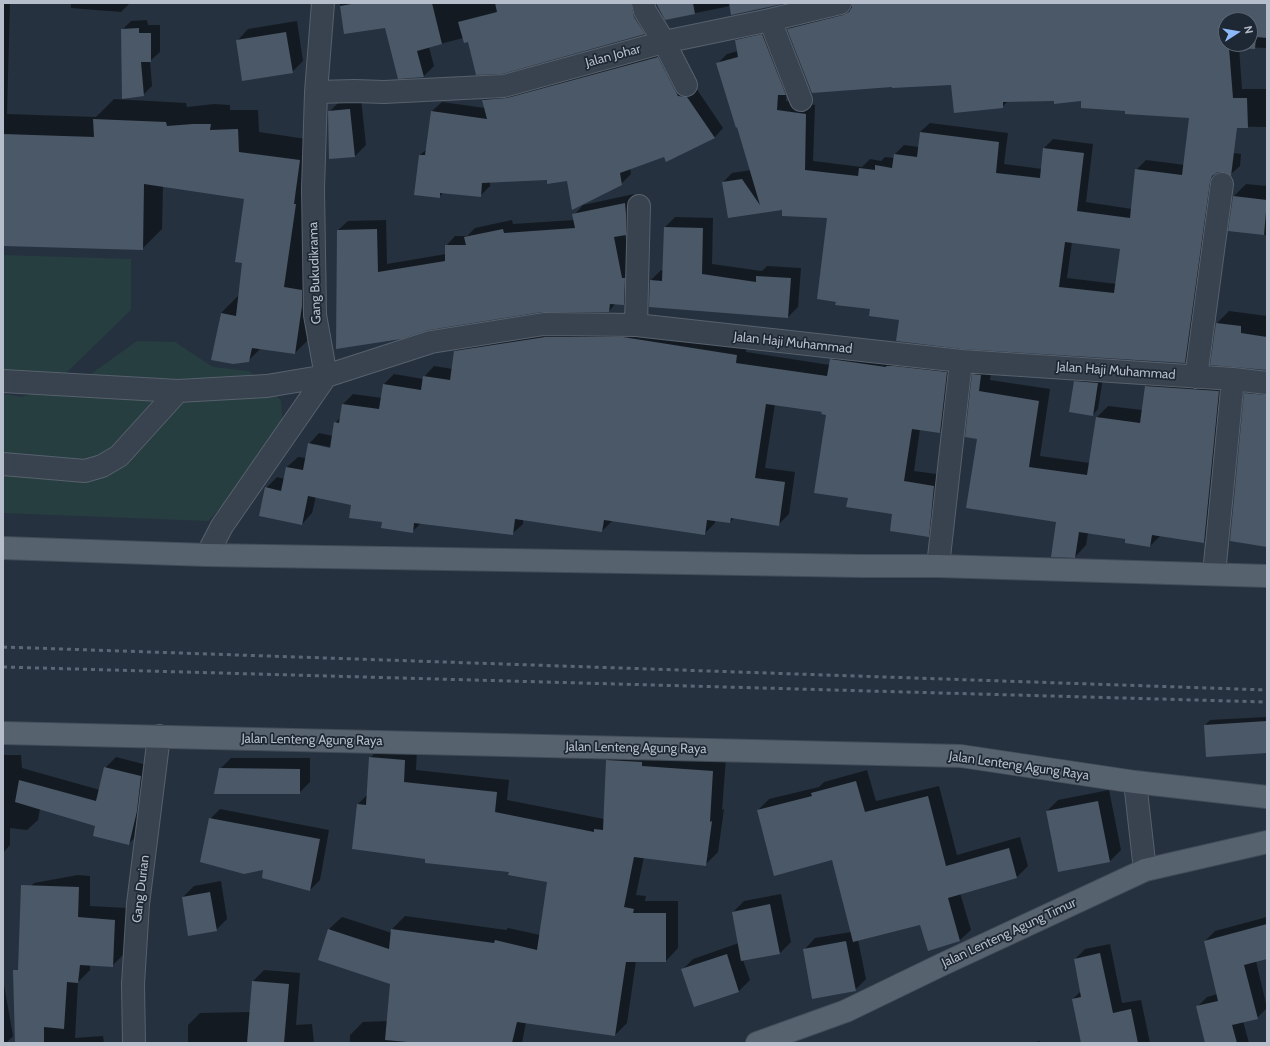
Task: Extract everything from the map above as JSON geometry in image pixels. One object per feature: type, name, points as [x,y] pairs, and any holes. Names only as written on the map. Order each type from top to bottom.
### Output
[{"type":"main road","points":[[3,548],[207,555],[846,566],[938,566],[1267,576]]},
{"type":"main road","name":"Jalan Lenteng Agung Raya","points":[[3,733],[961,756],[1135,782],[1267,797]]},
{"type":"main road","name":"Jalan Lenteng Agung Timur","points":[[757,1043],[846,1010],[1145,870],[1267,842]]},
{"type":"street","name":"Gang Bukudikrama","points":[[323,3],[316,92],[312,188],[315,315],[326,376]]},
{"type":"street","points":[[643,3],[645,11],[664,42],[686,85]]},
{"type":"street","name":"Jalan Johar","points":[[316,92],[384,92],[504,86],[664,42],[770,20],[840,3]]},
{"type":"street","points":[[770,20],[801,100]]},
{"type":"street","points":[[1196,377],[1222,184]]},
{"type":"street","points":[[636,325],[640,206]]},
{"type":"street","name":"Jalan Haji Muhammad","points":[[3,381],[178,391],[268,386],[326,376],[431,342],[544,324],[636,325],[961,361],[1233,379],[1267,383]]},
{"type":"street","points":[[938,566],[961,361]]},
{"type":"street","points":[[207,555],[222,526],[326,376]]},
{"type":"street","points":[[1214,574],[1233,379]]},
{"type":"street","points":[[3,464],[85,471],[102,466],[119,456],[178,391]]},
{"type":"street","name":"Gang Durian","points":[[134,1043],[133,984],[138,904],[160,736]]},
{"type":"street","points":[[1135,782],[1145,870]]},
{"type":"green space","points":[[3,255],[131,259],[131,310],[63,376],[3,373]]},
{"type":"green space","points":[[137,341],[175,342],[213,367],[249,371],[281,400],[283,426],[263,464],[208,521],[3,513],[3,394],[22,397],[91,374]]},
{"type":"building","points":[[357,3],[432,3],[442,44],[417,51],[424,77],[398,79],[385,28],[344,34],[340,6]]},
{"type":"building","points":[[495,3],[631,3],[634,17],[645,34],[502,74],[476,75],[468,42],[464,43],[458,22],[497,12]]},
{"type":"building","points":[[656,3],[693,3],[695,14],[665,20]]},
{"type":"building","points":[[729,3],[787,3],[731,15]]},
{"type":"building","points":[[852,3],[1267,3],[1267,38],[1258,37],[1258,12],[1218,12],[1218,52],[1229,52],[1233,98],[1247,98],[1248,128],[1237,128],[1231,176],[1224,172],[1218,172],[1212,176],[1210,182],[1185,363],[962,349],[896,341],[899,320],[869,316],[870,309],[835,305],[836,302],[817,299],[827,218],[782,216],[782,210],[728,218],[722,182],[742,179],[760,205],[716,63],[738,57],[735,40],[762,34],[786,95],[778,95],[777,110],[806,114],[805,170],[858,176],[859,168],[875,170],[875,165],[892,168],[894,154],[917,157],[920,132],[999,142],[996,173],[1040,178],[1043,148],[1084,153],[1077,211],[1130,218],[1135,169],[1182,175],[1189,118],[1125,114],[1125,111],[1081,108],[1081,101],[1054,104],[1054,101],[1003,102],[1003,108],[954,113],[951,85],[892,87],[812,93],[787,29],[843,15],[849,12],[852,7]],"holes":[[[1065,242],[1120,249],[1114,293],[1059,287]]]},
{"type":"building","points":[[139,28],[139,33],[151,33],[151,62],[141,62],[144,96],[122,99],[121,29]]},
{"type":"building","points":[[286,32],[293,73],[242,81],[236,40]]},
{"type":"building","points":[[658,57],[678,96],[687,97],[715,138],[666,162],[664,157],[620,173],[622,185],[572,210],[567,181],[547,184],[547,180],[482,183],[481,197],[440,193],[440,198],[414,195],[419,155],[425,155],[431,111],[487,119],[482,100],[507,98]]},
{"type":"building","points":[[350,109],[355,157],[329,159],[328,111]]},
{"type":"building","points":[[93,119],[166,122],[167,126],[211,124],[210,130],[238,129],[239,152],[300,160],[294,204],[296,204],[284,287],[302,290],[302,306],[295,354],[252,348],[249,362],[233,364],[211,360],[221,313],[236,316],[242,263],[235,262],[244,199],[144,184],[143,250],[3,246],[3,134],[94,137]]},
{"type":"building","points":[[1233,196],[1267,200],[1264,235],[1228,231]]},
{"type":"building","points":[[625,203],[626,235],[614,237],[622,278],[625,278],[624,305],[610,304],[609,312],[542,312],[429,330],[401,339],[336,349],[337,230],[377,229],[378,272],[445,261],[445,245],[466,245],[464,237],[503,229],[504,233],[575,228],[572,214]]},
{"type":"building","points":[[664,227],[703,228],[702,274],[756,282],[756,276],[791,278],[788,318],[649,307],[650,280],[662,281]]},
{"type":"building","points":[[1216,323],[1241,326],[1241,333],[1267,337],[1267,370],[1210,365]]},
{"type":"building","points":[[545,337],[623,337],[737,355],[736,363],[827,376],[830,359],[886,367],[894,366],[947,372],[940,433],[912,429],[904,481],[934,486],[929,537],[890,531],[892,514],[846,507],[848,498],[814,493],[826,415],[821,414],[822,412],[766,404],[755,478],[785,482],[779,526],[731,518],[730,523],[707,520],[705,535],[604,520],[602,532],[515,519],[513,535],[414,523],[413,533],[381,528],[382,522],[349,518],[351,505],[308,496],[302,525],[259,516],[265,487],[281,491],[286,467],[303,470],[308,443],[330,448],[334,422],[339,423],[342,404],[379,409],[383,384],[421,390],[423,376],[450,380],[454,351]]},
{"type":"building","points":[[972,374],[981,375],[979,391],[1039,401],[1029,467],[1087,475],[1096,417],[1140,423],[1145,386],[1219,391],[1204,543],[1152,535],[1150,547],[1125,543],[1125,539],[1079,532],[1075,558],[1051,557],[1056,522],[966,508],[977,439],[965,437]]},
{"type":"building","points":[[1074,381],[1098,383],[1093,416],[1069,412]]},
{"type":"building","points":[[1244,393],[1267,395],[1267,547],[1230,541]]},
{"type":"building","points":[[1267,721],[1267,753],[1206,757],[1204,725]]},
{"type":"building","points":[[369,757],[405,760],[404,782],[497,792],[495,812],[594,832],[594,829],[603,830],[606,760],[642,762],[642,766],[713,771],[710,822],[712,821],[706,866],[634,857],[624,907],[634,909],[633,913],[666,913],[666,962],[626,962],[615,1036],[517,1022],[512,1043],[419,1043],[385,1040],[390,984],[318,960],[328,929],[389,949],[391,929],[494,943],[495,940],[537,950],[547,882],[508,875],[509,872],[425,863],[425,859],[352,849],[357,804],[366,805]]},
{"type":"building","points":[[104,767],[141,776],[137,811],[129,845],[93,836],[95,826],[15,802],[19,780],[96,801]]},
{"type":"building","points":[[219,768],[300,769],[300,794],[214,794]]},
{"type":"building","points":[[856,781],[865,812],[928,796],[946,866],[1009,848],[1017,878],[948,898],[960,941],[928,951],[920,925],[853,942],[832,860],[774,876],[757,810],[812,796],[811,793]]},
{"type":"building","points":[[1098,801],[1110,862],[1058,872],[1046,811]]},
{"type":"building","points":[[209,818],[320,839],[310,891],[262,878],[263,870],[244,874],[200,862]]},
{"type":"building","points":[[21,885],[79,887],[78,917],[115,920],[113,967],[80,965],[78,983],[67,982],[64,1029],[44,1027],[44,1043],[15,1043],[13,970],[18,970]]},
{"type":"building","points":[[210,892],[217,931],[188,936],[182,897]]},
{"type":"building","points":[[770,904],[780,954],[741,961],[732,912]]},
{"type":"building","points":[[1267,924],[1267,959],[1244,965],[1258,1019],[1232,1025],[1237,1043],[1205,1043],[1196,1006],[1218,1001],[1204,941]]},
{"type":"building","points":[[846,941],[856,991],[812,999],[803,949]]},
{"type":"building","points":[[1100,953],[1113,1013],[1131,1009],[1138,1043],[1081,1043],[1072,999],[1081,997],[1074,959]]},
{"type":"building","points":[[727,954],[739,992],[694,1007],[681,969]]},
{"type":"building","points":[[252,981],[289,984],[284,1043],[247,1043]]},
{"type":"railway","points":[[3,647],[1267,690]]},
{"type":"railway","points":[[3,667],[1267,702]]}]
